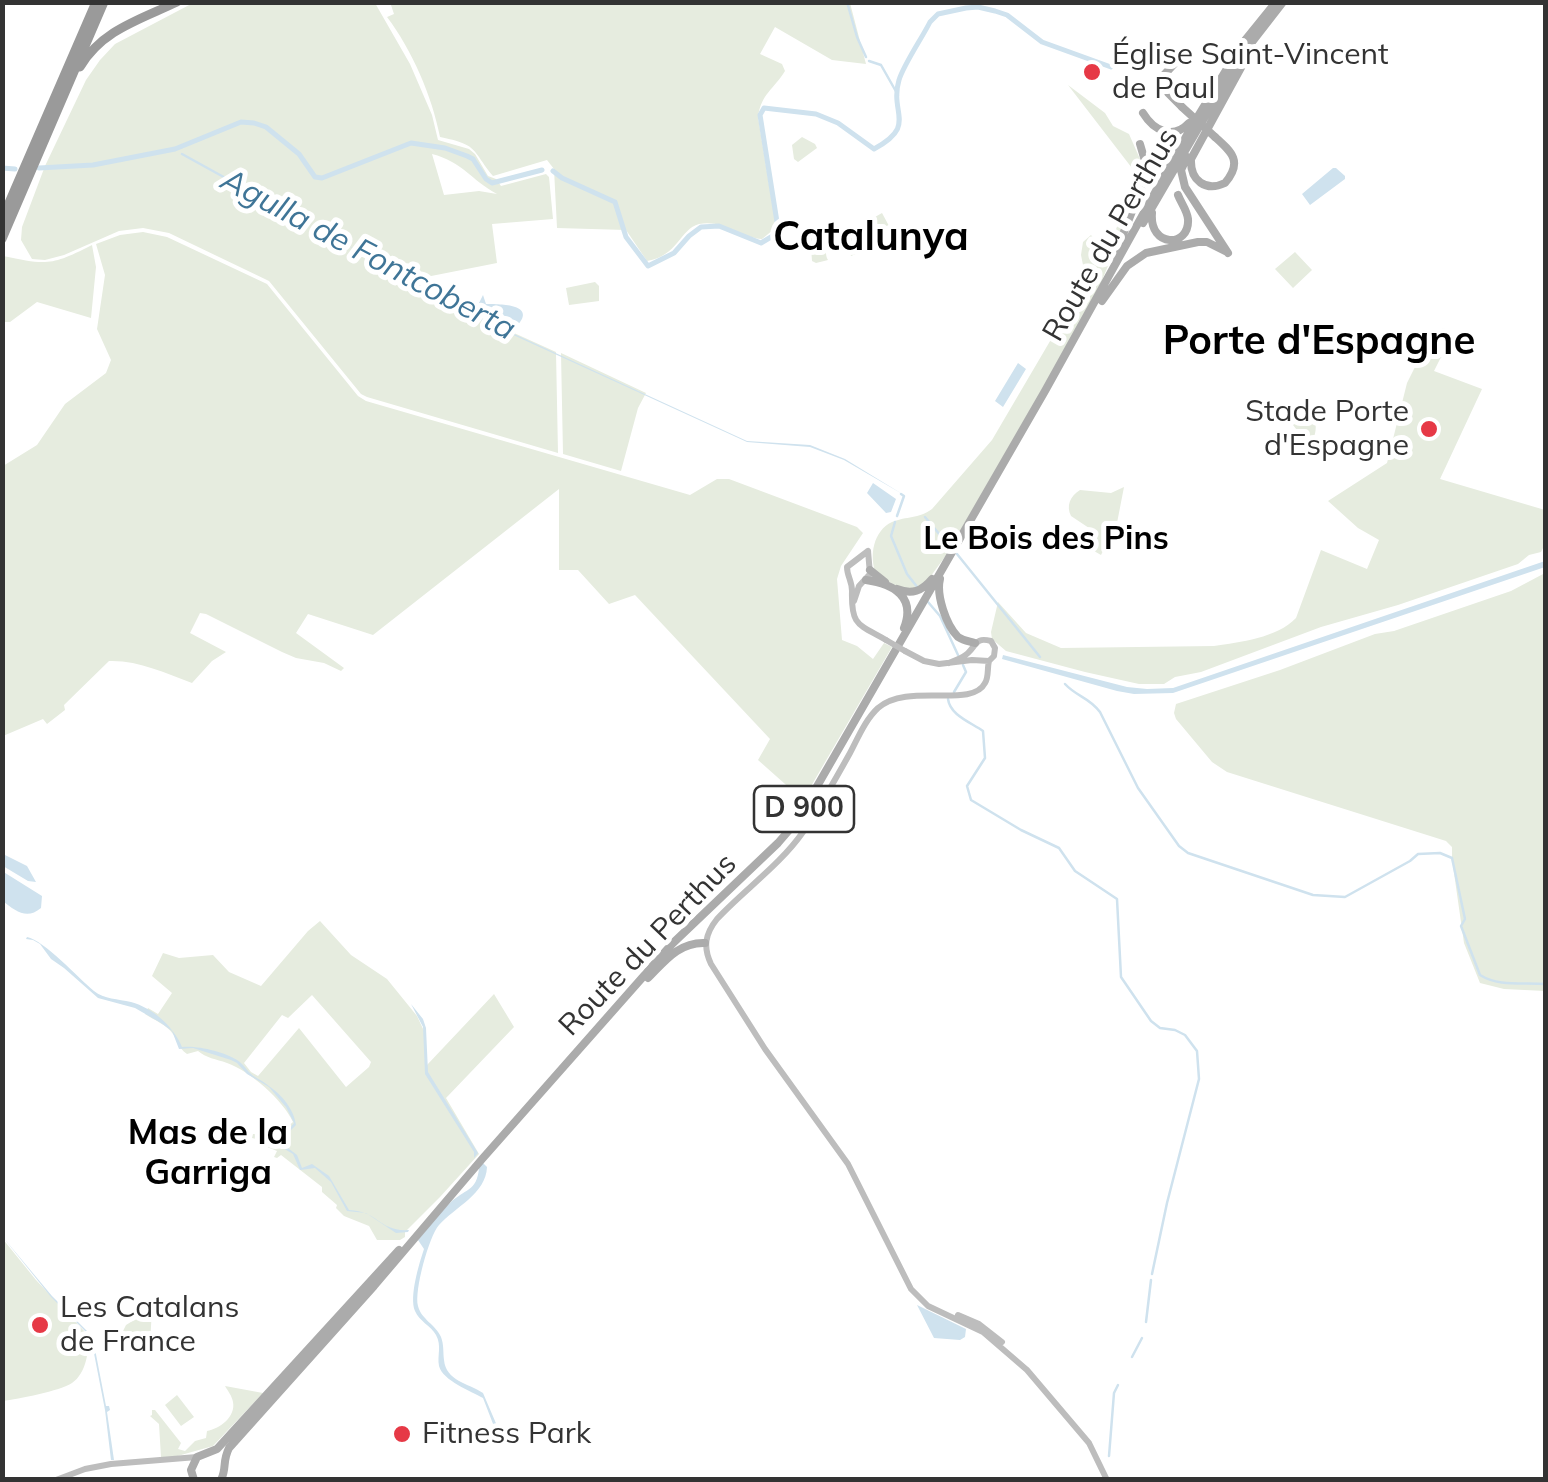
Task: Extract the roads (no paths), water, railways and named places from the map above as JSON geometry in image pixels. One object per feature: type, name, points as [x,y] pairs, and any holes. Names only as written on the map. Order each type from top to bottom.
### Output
[{"type":"highway","points":[[2,219],[68,65],[70,51],[96,2]]},
{"type":"highway","points":[[2,239],[59,104],[96,2]]},
{"type":"highway","points":[[59,104],[88,54],[102,39],[177,2]]},
{"type":"main road","name":"Route du Perthus","points":[[210,1453],[218,1450],[246,1420],[680,935],[797,821],[1045,392],[1166,171],[1248,41],[1280,2]]},
{"type":"main road","name":"Route du Perthus","points":[[1045,392],[1238,60],[1280,2]]},
{"type":"main road","points":[[1143,113],[1164,132],[1181,131],[1248,41]]},
{"type":"main road","points":[[1176,62],[1160,85],[1182,108],[1215,137],[1233,155],[1234,166],[1226,182],[1210,187],[1193,176],[1191,160],[1248,41]]},
{"type":"main road","points":[[1065,360],[1120,274],[1136,258],[1198,242],[1214,244],[1228,253],[1184,186],[1181,170],[1248,41]]},
{"type":"main road","points":[[1045,392],[1101,286],[1144,188],[1147,168],[1140,144]]},
{"type":"main road","points":[[1172,174],[1151,215],[1153,228],[1166,240],[1180,237],[1188,226],[1178,195]]},
{"type":"main road","points":[[853,612],[856,594],[869,567],[868,551],[852,562],[847,574],[853,612],[858,622],[905,652],[931,663],[949,663],[982,661],[995,654],[993,643],[982,639],[964,656],[949,663]]},
{"type":"main road","points":[[869,567],[895,588],[911,593],[927,586],[950,556]]},
{"type":"main road","points":[[943,568],[937,590],[939,599],[955,633],[974,645]]},
{"type":"main road","points":[[850,580],[882,584],[900,594],[909,608],[892,656]]},
{"type":"main road","points":[[974,645],[973,654],[982,661],[987,679],[979,691],[966,696],[910,694],[880,707],[865,724],[798,838],[716,919],[705,943],[712,964],[765,1049],[848,1164],[916,1296],[928,1306],[1002,1342],[1089,1443],[1107,1480]]},
{"type":"main road","points":[[632,989],[674,952],[705,943]]},
{"type":"main road","name":"Route du Perthus","points":[[223,1462],[229,1448],[482,1158]]},
{"type":"main road","points":[[56,1480],[111,1464],[210,1453],[223,1462],[222,1480]]},
{"type":"main road","points":[[192,1476],[196,1457]]},
{"type":"main road","points":[[174,1460],[185,1464],[192,1476]]},
{"type":"water","points":[[1333,168],[1345,179],[1310,205],[1302,194]]},
{"type":"water","points":[[308,223],[475,316],[747,441],[810,445],[845,459],[904,495],[844,460],[810,447],[747,442],[474,317]]},
{"type":"water","points":[[483,295],[486,304],[521,310],[522,320],[515,328],[509,327],[471,310]]},
{"type":"water","points":[[1018,363],[1026,369],[1003,407],[995,401]]},
{"type":"water","points":[[873,483],[896,499],[891,512],[886,513],[867,493]]},
{"type":"water","points":[[1545,561],[1545,567],[1173,693],[1117,691],[1002,659],[1003,655],[1127,687],[1173,688]]},
{"type":"water","points":[[3,854],[27,866],[36,882],[3,866]]},
{"type":"water","points":[[2,871],[42,896],[41,908],[26,914],[3,901]]},
{"type":"water","points":[[40,944],[98,994],[139,1005],[162,1019],[174,1032],[182,1047],[203,1048],[232,1057],[275,1091],[291,1110],[296,1125],[284,1137],[284,1145],[297,1155],[302,1168],[312,1164],[329,1176],[349,1210],[364,1213],[347,1211],[331,1182],[315,1168],[300,1170],[293,1154],[283,1148],[282,1138],[252,1136],[282,1137],[294,1123],[269,1087],[231,1060],[193,1048],[179,1049],[172,1031],[135,1008],[98,998],[51,959]]},
{"type":"water","points":[[411,1004],[426,1028],[428,1072],[478,1153],[474,1158],[474,1152],[425,1074],[423,1027]]},
{"type":"water","points":[[483,1163],[487,1167],[481,1185],[435,1231],[417,1299],[422,1315],[441,1337],[449,1373],[483,1393],[498,1428],[515,1441],[511,1442],[495,1429],[483,1398],[442,1371],[438,1339],[413,1305],[424,1249],[418,1240],[455,1198],[473,1186]]},
{"type":"water","points":[[369,1215],[391,1228],[409,1230],[396,1233]]},
{"type":"water","points":[[2,1236],[87,1331],[94,1344],[110,1410],[107,1412],[114,1460],[92,1343],[86,1332],[51,1297]]},
{"type":"water","points":[[917,1305],[966,1329],[965,1337],[934,1338]]},
{"type":"waterway","points":[[847,2],[866,57]]},
{"type":"waterway","points":[[553,171],[615,202],[626,237],[648,266],[674,253],[701,227],[719,226],[761,243],[776,234],[760,115],[764,108],[816,114],[838,123],[874,149],[887,141],[899,126],[897,92],[901,74],[938,14],[978,7],[995,11],[1007,15],[1042,42],[1111,67]]},
{"type":"waterway","points":[[869,61],[881,65],[898,95]]},
{"type":"waterway","points":[[39,168],[93,165],[175,149],[241,122],[266,127],[299,154],[315,177],[322,178],[411,143],[467,156],[492,183],[542,170]]},
{"type":"waterway","name":"Agulla de Fontcoberta","points":[[182,154],[307,223]]},
{"type":"waterway","points":[[2,168],[15,169]]},
{"type":"waterway","points":[[897,516],[904,496],[901,494]]},
{"type":"waterway","name":"Agulla de Fontcoberta","points":[[925,517],[950,547]]},
{"type":"waterway","points":[[895,522],[891,536],[907,574],[918,588]]},
{"type":"waterway","name":"Agulla de Fontcoberta","points":[[957,554],[1040,657]]},
{"type":"waterway","points":[[928,602],[940,616],[958,655]]},
{"type":"waterway","points":[[954,692],[966,672],[963,665]]},
{"type":"waterway","name":"Agulla de Fontcoberta","points":[[1065,684],[1100,712],[1138,788],[1188,853],[1313,895],[1345,897],[1418,854],[1440,853],[1452,858],[1465,919],[1461,926],[1480,975],[1503,983],[1546,984]]},
{"type":"waterway","points":[[948,699],[957,714],[983,731],[985,758],[967,786],[971,800],[1059,848],[1075,871],[1117,899],[1121,977],[1151,1021],[1160,1028],[1185,1035],[1197,1051],[1199,1079],[1152,1274]]},
{"type":"waterway","points":[[1146,1322],[1151,1280]]},
{"type":"waterway","points":[[1132,1357],[1142,1338]]},
{"type":"waterway","points":[[1109,1456],[1118,1385]]},
{"type":"place","name":"Église Saint-Vincent de Paul","points":[[1092,72]]},
{"type":"place","name":"Stade Porte d'Espagne","points":[[1429,429]]},
{"type":"place","name":"Les Catalans de France","points":[[40,1325]]},
{"type":"place","name":"Fitness Park","points":[[402,1434]]},
{"type":"district","name":"Catalunya","points":[[871,238]]},
{"type":"district","name":"Porte d'Espagne","points":[[1319,342]]},
{"type":"district","name":"Le Bois des Pins","points":[[1046,539]]},
{"type":"district","name":"Mas de la Garriga","points":[[208,1153]]}]
